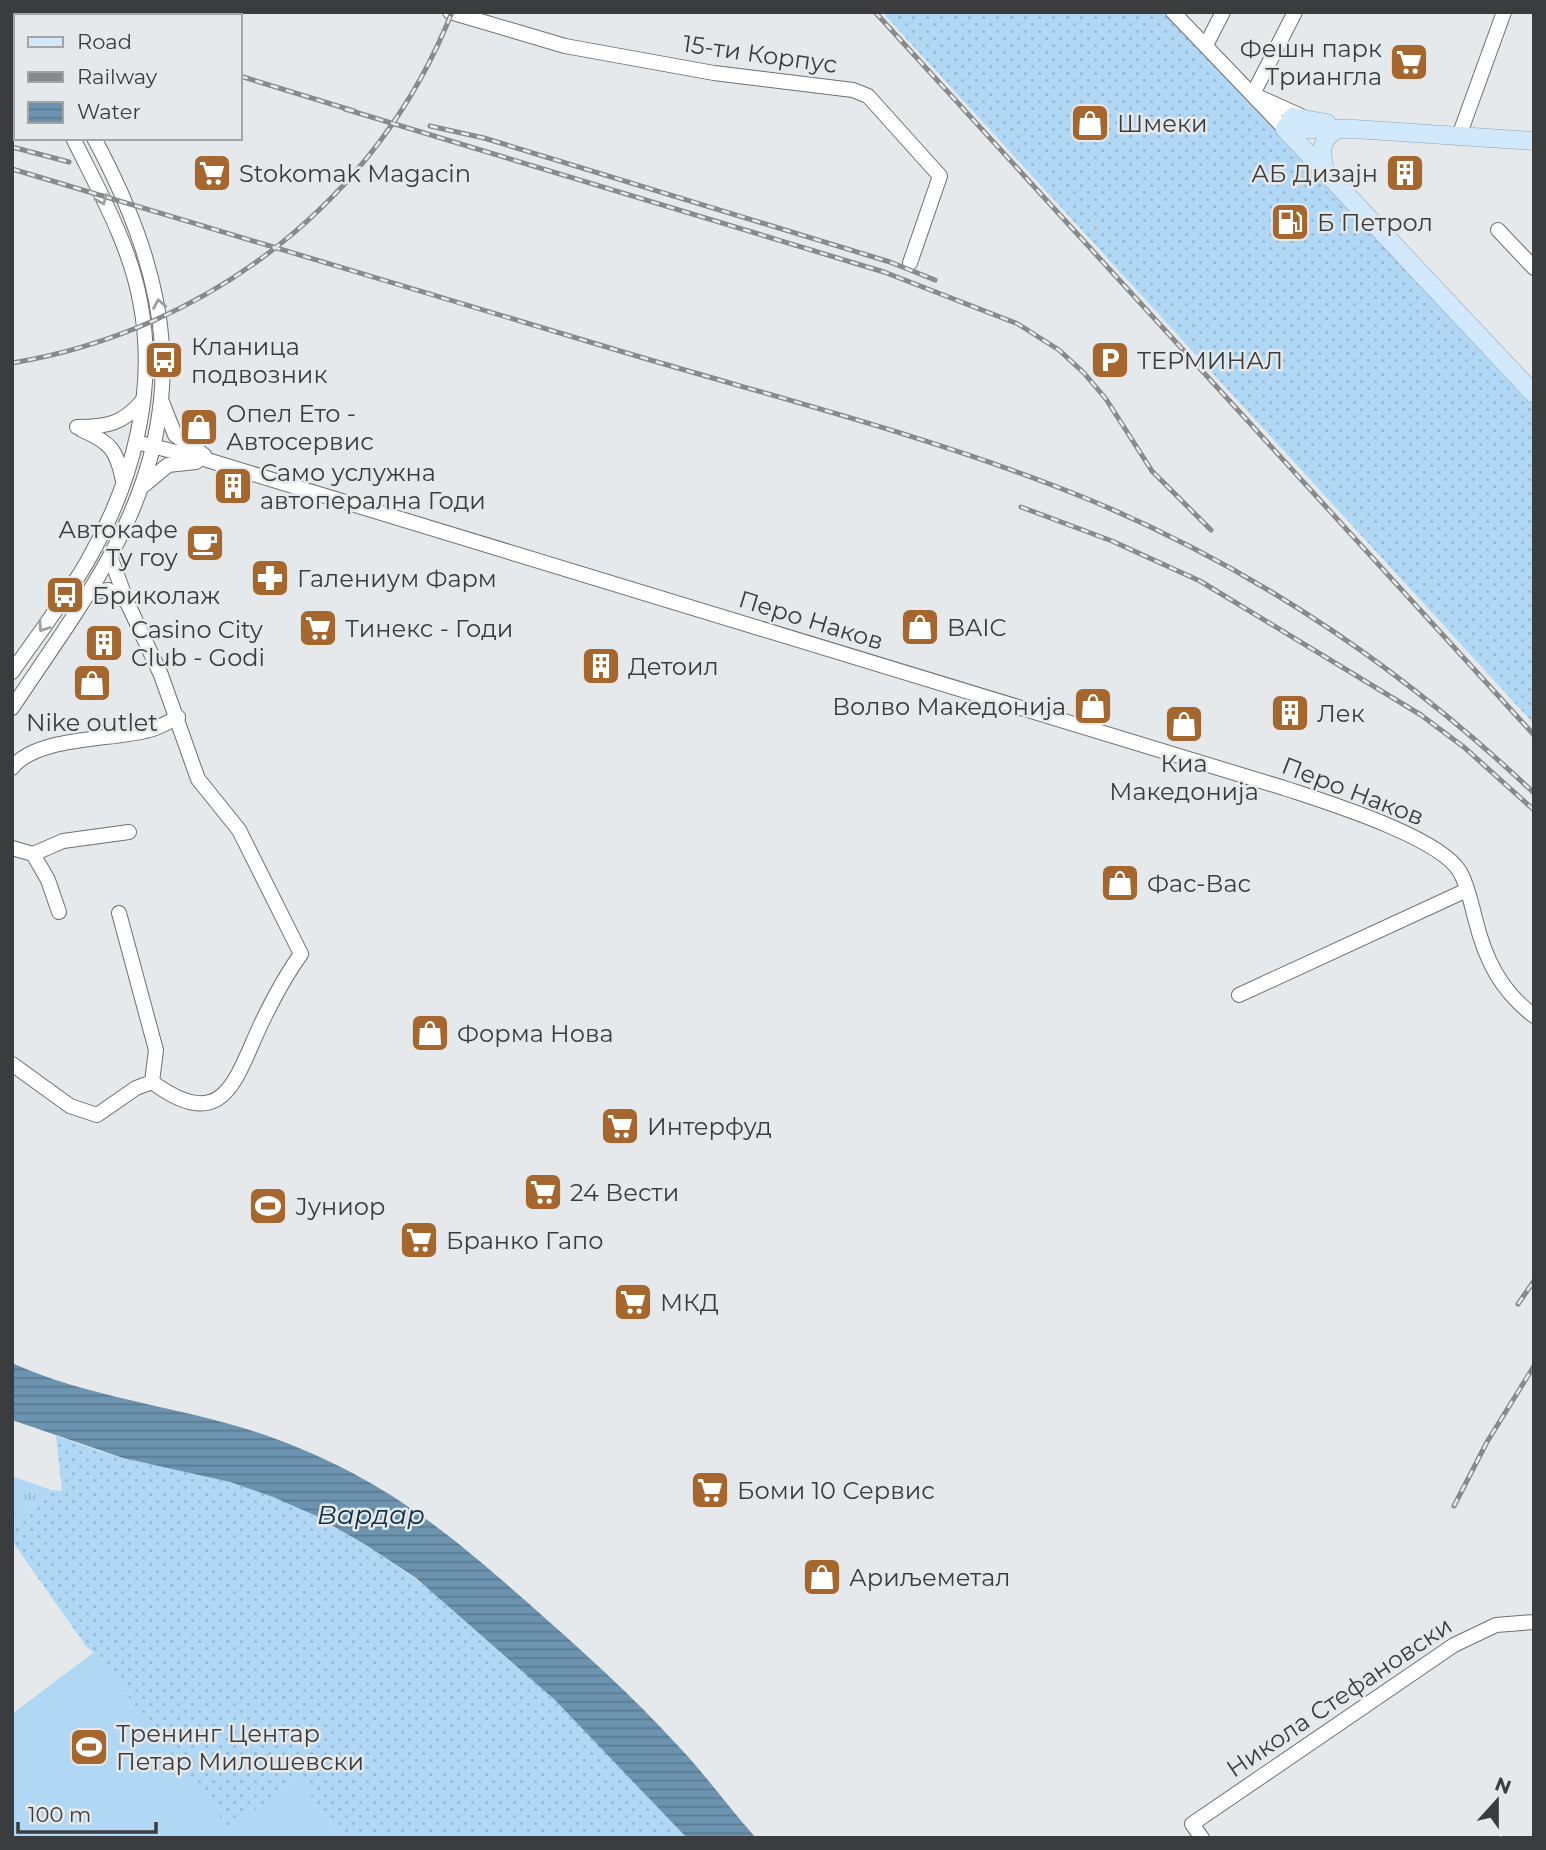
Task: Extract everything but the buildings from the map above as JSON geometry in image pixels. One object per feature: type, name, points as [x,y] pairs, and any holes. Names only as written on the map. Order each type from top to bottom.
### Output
[{"type":"main road","points":[[1285,129],[1293,117],[1301,116],[1346,129]]},
{"type":"main road","points":[[1285,129],[1346,129],[1534,141]]},
{"type":"main road","points":[[1285,129],[1534,394]]},
{"type":"main road","points":[[1328,175],[1321,149],[1324,140],[1346,129]]},
{"type":"street","name":"15-ти Корпус","points":[[450,12],[565,46],[714,73],[853,90],[868,96],[940,176],[910,263]]},
{"type":"street","points":[[1173,12],[1285,129]]},
{"type":"street","points":[[1206,45],[1223,12]]},
{"type":"street","points":[[1254,94],[1295,12]]},
{"type":"street","points":[[1459,136],[1504,12]]},
{"type":"street","points":[[1254,94],[1301,116]]},
{"type":"street","points":[[12,672],[87,562],[124,482],[136,442],[144,399],[145,341],[140,300],[123,249],[74,140]]},
{"type":"street","points":[[12,708],[110,556],[140,488],[152,446],[160,397],[163,336],[155,288],[119,191],[95,140]]},
{"type":"street","points":[[1498,230],[1534,268]]},
{"type":"street","points":[[160,397],[175,435],[216,463]]},
{"type":"street","points":[[124,482],[117,457],[111,448],[104,440],[77,428],[109,427],[119,423],[144,399]]},
{"type":"street","name":"Перо Наков","points":[[136,442],[216,463],[1315,799],[1439,850],[1460,871],[1482,950],[1491,968],[1504,988],[1534,1016]]},
{"type":"street","points":[[140,488],[160,469],[173,463],[216,463]]},
{"type":"street","points":[[110,556],[127,602],[178,717],[198,779],[239,830],[301,954],[279,988],[246,1063],[233,1085],[219,1098],[204,1103],[176,1101],[152,1083]]},
{"type":"street","points":[[87,593],[108,590],[127,602]]},
{"type":"street","points":[[12,768],[39,752],[64,743],[153,729],[178,717]]},
{"type":"street","points":[[12,848],[33,854],[63,841],[129,832]]},
{"type":"street","points":[[33,854],[48,880],[60,912]]},
{"type":"street","points":[[1239,995],[1467,890]]},
{"type":"street","points":[[119,913],[156,1050],[152,1083]]},
{"type":"street","points":[[12,1064],[71,1105],[97,1115],[136,1088],[152,1083]]},
{"type":"street","name":"Никола Стефановски","points":[[1202,1838],[1192,1824],[1454,1644],[1496,1625],[1534,1622]]},
{"type":"green space","points":[[882,12],[1167,12],[1534,397],[1534,724]]},
{"type":"green space","points":[[56,1436],[118,1457],[203,1475],[258,1491],[335,1527],[391,1562],[446,1602],[498,1646],[596,1741],[687,1838],[343,1838],[298,1779],[229,1829],[86,1646],[12,1541],[12,1524],[51,1490],[62,1491]]},
{"type":"green space","points":[[12,1476],[51,1490],[12,1524]]},
{"type":"green space","name":"Тренинг Центар Петар Милошевски","points":[[94,1652],[229,1828],[298,1779],[343,1838],[12,1838],[12,1714]]},
{"type":"water","name":"Вардар","points":[[12,1363],[77,1386],[244,1428],[314,1454],[381,1489],[468,1551],[606,1673],[681,1749],[756,1838],[687,1838],[555,1700],[416,1578],[314,1515],[230,1482],[123,1458],[12,1420]]},
{"type":"railway","points":[[12,363],[84,346],[153,321],[218,287],[278,246],[332,197],[380,142],[420,80],[452,12]]},
{"type":"railway","points":[[875,12],[1534,735]]},
{"type":"railway","points":[[242,77],[354,111]]},
{"type":"railway","points":[[345,109],[884,272],[1018,324],[1059,350],[1084,373],[1106,399],[1152,471],[1211,530]]},
{"type":"railway","points":[[430,126],[484,138],[890,262],[935,280]]},
{"type":"railway","points":[[12,147],[69,162]]},
{"type":"railway","points":[[12,169],[916,438],[1090,500],[1211,558],[1326,626],[1433,705],[1534,793]]},
{"type":"railway","points":[[1021,507],[1112,541],[1200,581],[1421,715],[1465,748],[1534,810]]},
{"type":"railway","points":[[1518,1304],[1534,1281]]},
{"type":"railway","points":[[1454,1506],[1487,1442],[1534,1366]]},
{"type":"place","name":"Фешн парк Триангла","points":[[1409,62]]},
{"type":"place","name":"Шмеки","points":[[1090,123]]},
{"type":"place","name":"Stokomak Magacin","points":[[212,173]]},
{"type":"place","name":"АБ Дизајн","points":[[1405,173]]},
{"type":"place","name":"Б Петрол","points":[[1290,222]]},
{"type":"place","name":"Кланица подвозник","points":[[164,360]]},
{"type":"place","name":"ТЕРМИНАЛ","points":[[1110,360]]},
{"type":"place","name":"Опел Ето - Автосервис","points":[[199,427]]},
{"type":"place","name":"Само услужна автоперална Годи","points":[[233,486]]},
{"type":"place","name":"Автокафе Ту гоу","points":[[205,543]]},
{"type":"place","name":"Галениум Фарм","points":[[270,578]]},
{"type":"place","name":"Бриколаж","points":[[65,595]]},
{"type":"place","name":"BAIC","points":[[920,627]]},
{"type":"place","name":"Тинекс - Годи","points":[[318,628]]},
{"type":"place","name":"Casino City Club - Godi","points":[[104,643]]},
{"type":"place","name":"Детоил","points":[[601,666]]},
{"type":"place","name":"Nike outlet","points":[[92,683]]},
{"type":"place","name":"Волво Македонија","points":[[1093,706]]},
{"type":"place","name":"Лек","points":[[1290,713]]},
{"type":"place","name":"Киа Македонија","points":[[1184,724]]},
{"type":"place","name":"Фас-Вас","points":[[1120,883]]},
{"type":"place","name":"Форма Нова","points":[[430,1033]]},
{"type":"place","name":"Интерфуд","points":[[620,1126]]},
{"type":"place","name":"24 Вести","points":[[543,1192]]},
{"type":"place","name":"Јуниор","points":[[268,1206]]},
{"type":"place","name":"Бранко Гапо","points":[[419,1240]]},
{"type":"place","name":"МКД","points":[[633,1302]]},
{"type":"place","name":"Боми 10 Сервис","points":[[710,1490]]},
{"type":"place","name":"Ариљеметал","points":[[822,1577]]},
{"type":"place","name":"Тренинг Центар Петар Милошевски","points":[[89,1747]]}]
